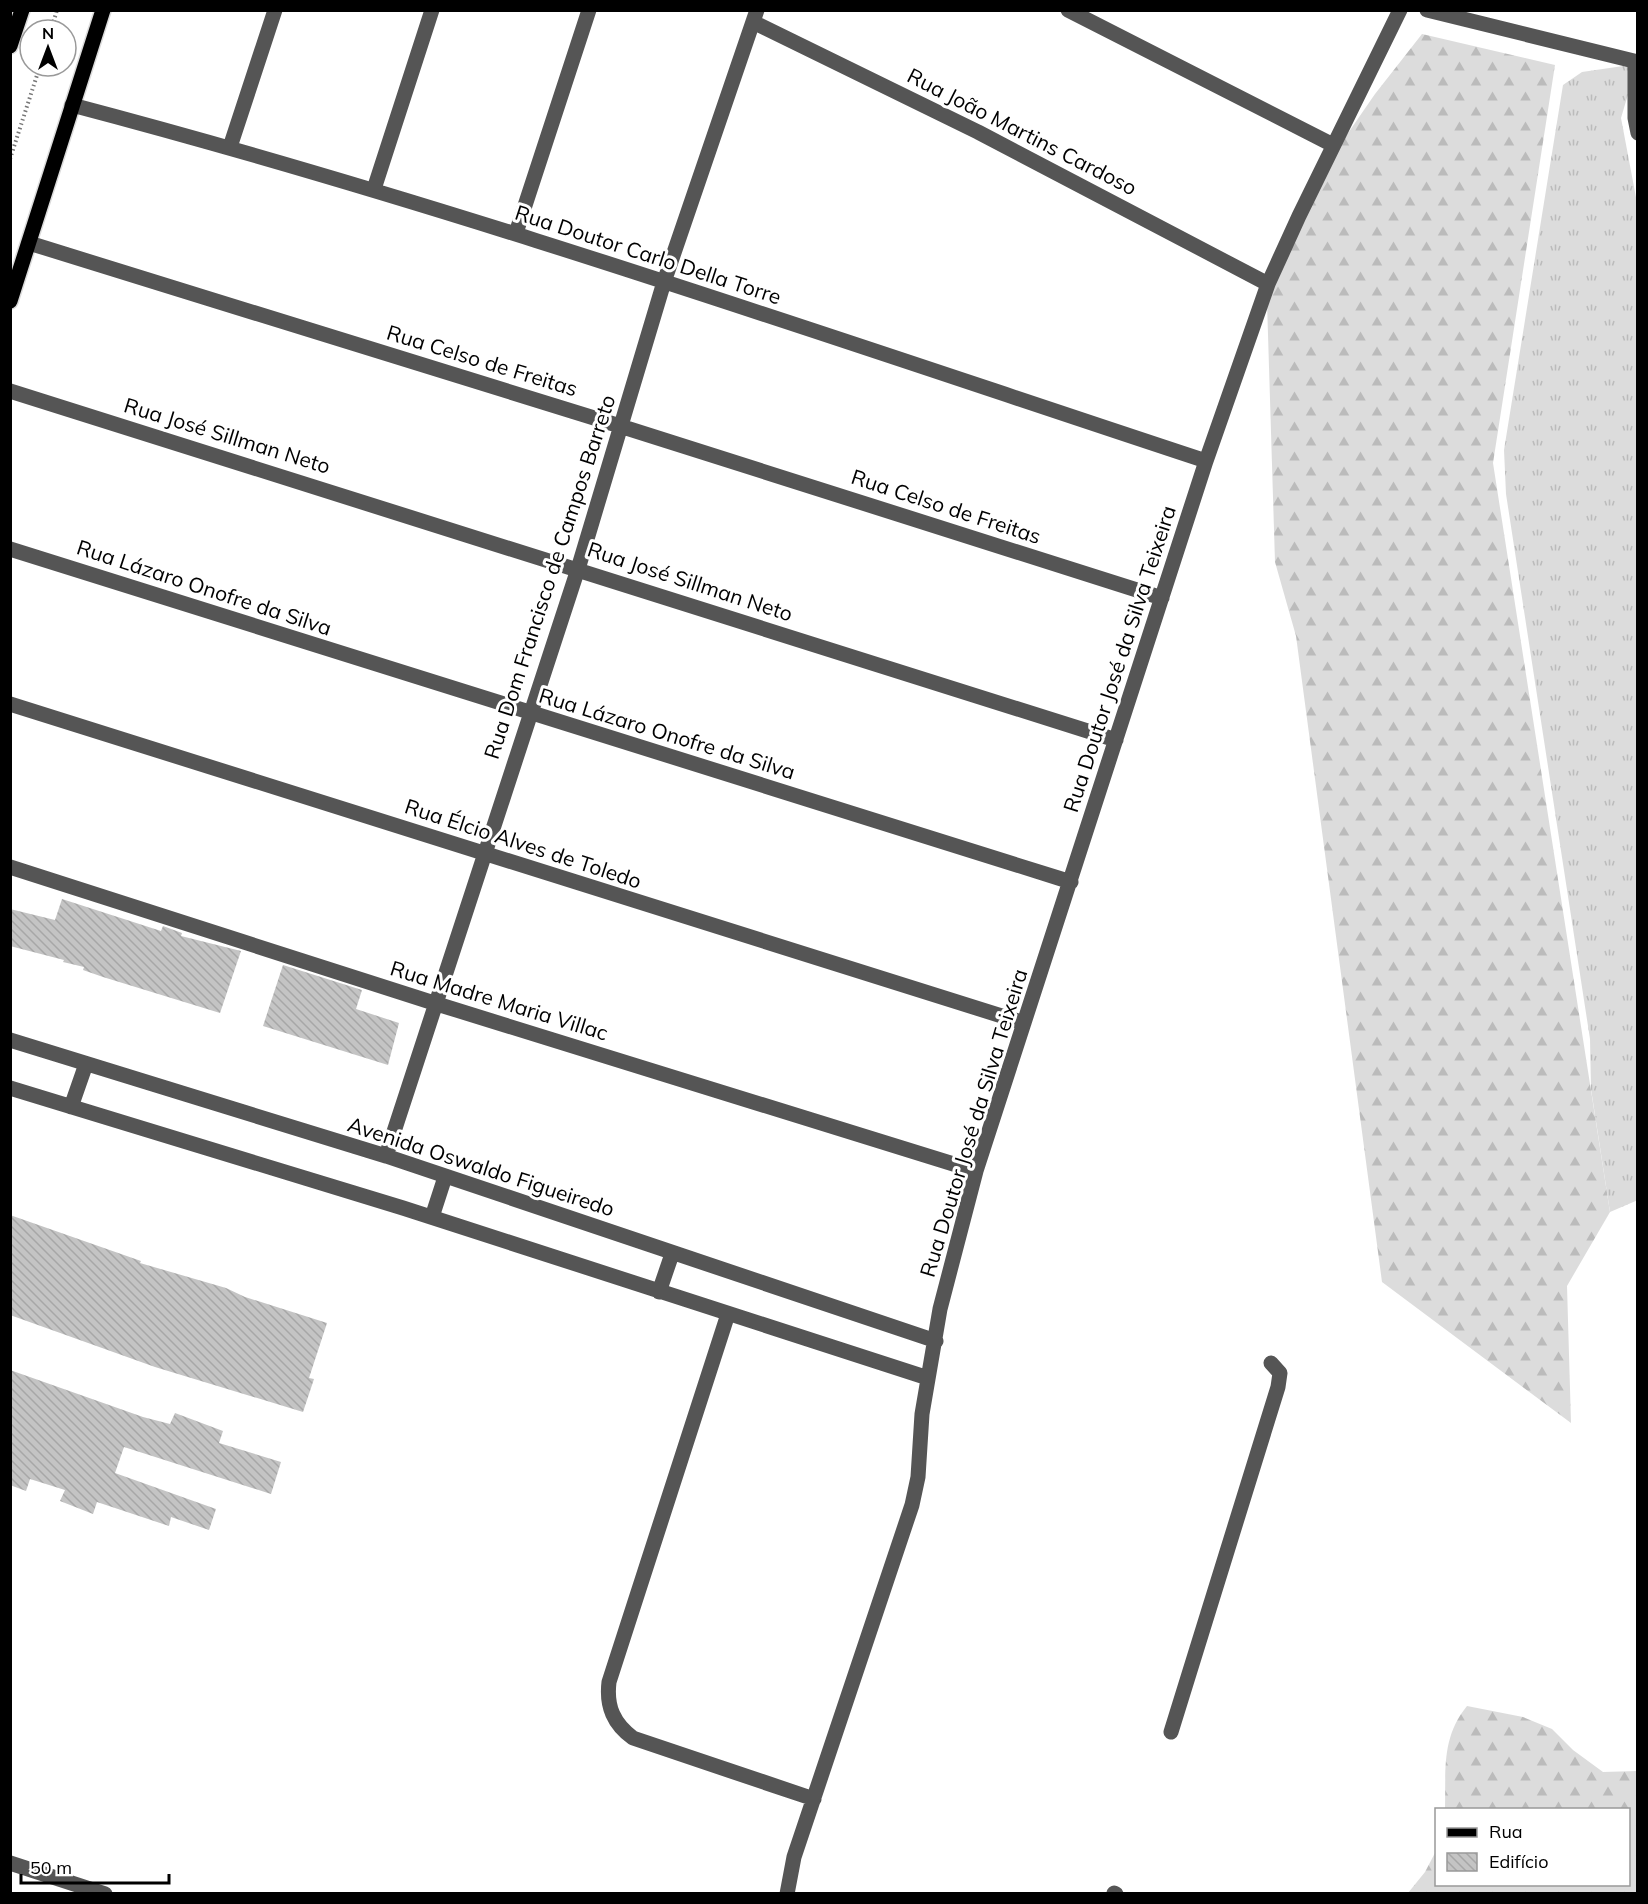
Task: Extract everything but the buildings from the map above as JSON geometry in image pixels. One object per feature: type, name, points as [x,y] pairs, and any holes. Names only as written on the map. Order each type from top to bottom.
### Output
[{"type":"main road","points":[[10,46],[21,10]]},
{"type":"main road","points":[[10,301],[103,10]]},
{"type":"street","points":[[10,14],[21,10]]},
{"type":"street","points":[[230,147],[275,10]]},
{"type":"street","points":[[374,189],[432,10]]},
{"type":"street","points":[[516,232],[589,10]]},
{"type":"street","points":[[1068,10],[1332,145]]},
{"type":"street","name":"Rua Doutor José da Silva Teixeira","points":[[787,1893],[794,1857],[912,1505],[918,1477],[928,1378],[940,1309],[976,1171],[1206,461],[1268,284],[1332,145],[1400,10]]},
{"type":"street","points":[[1427,10],[1636,62],[1634,108],[1638,134]]},
{"type":"street","name":"Rua Dom Francisco de Campos Barreto","points":[[386,1156],[578,569],[663,282],[755,16]]},
{"type":"street","name":"Rua João Martins Cardoso","points":[[755,16],[1268,284]]},
{"type":"street","name":"Rua Doutor Carlo Della Torre","points":[[72,105],[230,147],[516,232],[1206,461]]},
{"type":"street","name":"Rua Celso de Freitas","points":[[29,243],[620,426],[1162,598]]},
{"type":"street","name":"Rua José Sillman Neto","points":[[10,390],[1116,740]]},
{"type":"street","name":"Rua Lázaro Onofre da Silva","points":[[10,549],[529,714],[1071,882]]},
{"type":"street","name":"Rua Élcio Alves de Toledo","points":[[10,704],[1024,1023]]},
{"type":"street","name":"Rua Madre Maria Villac","points":[[10,867],[437,1004],[976,1171]]},
{"type":"street","name":"Avenida Oswaldo Figueiredo","points":[[10,1040],[386,1156],[936,1341]]},
{"type":"street","points":[[71,1107],[86,1064]]},
{"type":"street","points":[[10,1088],[432,1217],[928,1378]]},
{"type":"street","points":[[432,1217],[445,1177]]},
{"type":"street","points":[[659,1292],[672,1254]]},
{"type":"street","points":[[728,1314],[609,1682],[608,1702],[615,1721],[633,1738],[814,1799]]},
{"type":"street","points":[[1171,1732],[1278,1387],[1280,1373],[1271,1363]]},
{"type":"street","points":[[10,1863],[105,1893]]},
{"type":"path","points":[[10,159],[36,78]]},
{"type":"green space","points":[[1422,34],[1555,65],[1493,463],[1610,1212],[1567,1286],[1571,1423],[1382,1282],[1296,636],[1275,562],[1267,302],[1326,165],[1375,94]]},
{"type":"green space","points":[[1637,64],[1621,118],[1638,208],[1638,1200],[1610,1212],[1591,1089],[1590,1039],[1506,494],[1504,450],[1563,85],[1582,72]]},
{"type":"green space","points":[[1467,1706],[1523,1717],[1552,1729],[1573,1750],[1603,1772],[1637,1771],[1637,1893],[1408,1893],[1425,1872],[1435,1853],[1435,1886],[1630,1886],[1630,1808],[1445,1808],[1447,1755],[1453,1730]]}]
